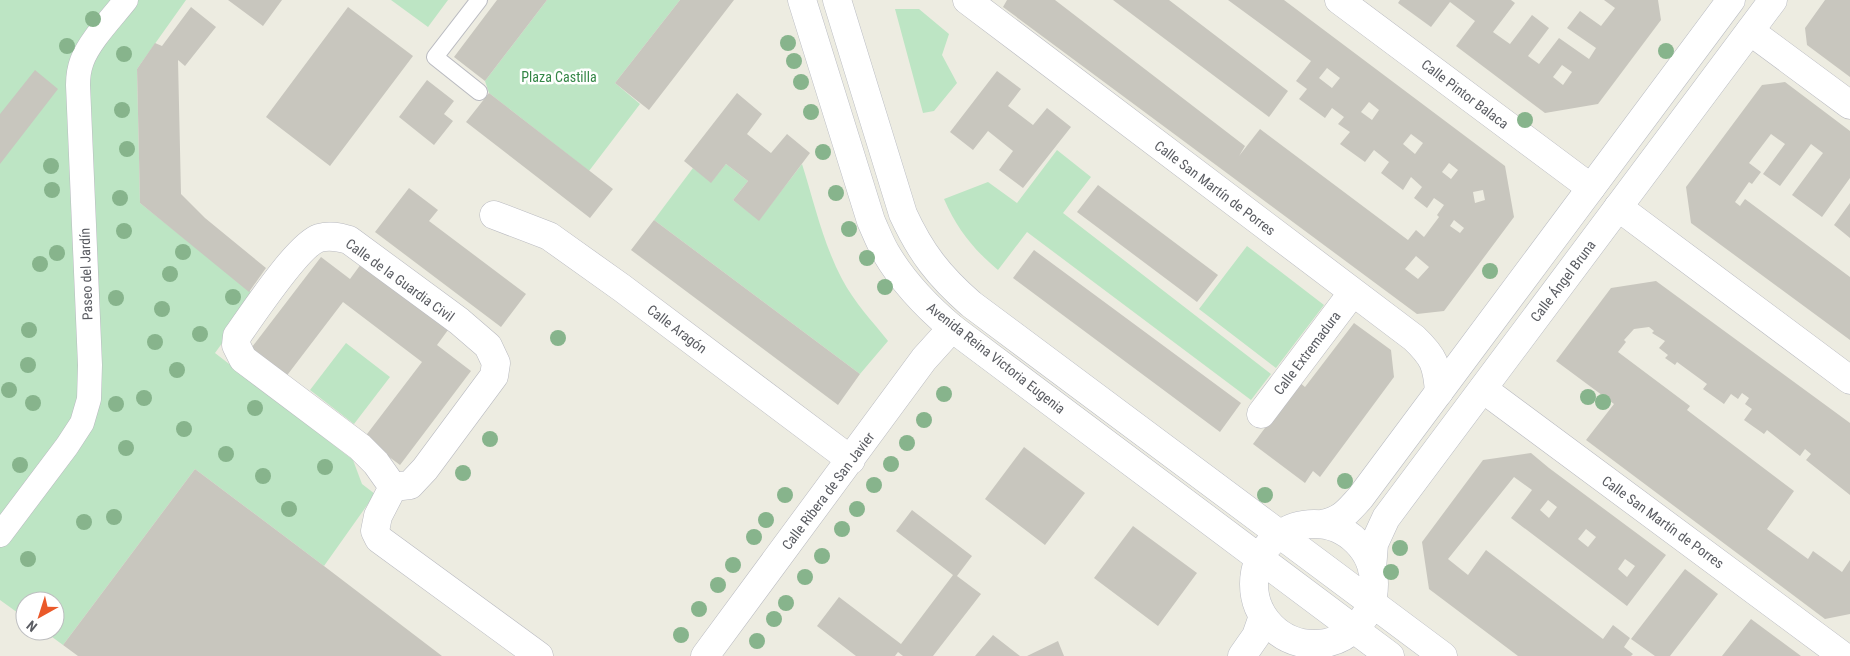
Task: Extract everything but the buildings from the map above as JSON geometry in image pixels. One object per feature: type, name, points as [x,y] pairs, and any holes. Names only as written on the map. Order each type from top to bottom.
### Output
[{"type":"street","name":"Paseo del Jardín","points":[[0,535],[67,446],[82,423],[89,399],[90,365],[79,72],[89,48],[126,0]]},
{"type":"street","name":"Avenida Reina Victoria Eugenia","points":[[802,0],[871,221],[885,252],[925,304],[952,328],[1390,656]]},
{"type":"street","name":"Avenida Reina Victoria Eugenia","points":[[837,0],[903,214],[915,240],[930,262],[949,284],[971,304],[1443,656]]},
{"type":"street","name":"Calle San Martín de Porres","points":[[967,0],[1414,338],[1434,360],[1439,392]]},
{"type":"street","name":"Calle Pintor Balaca","points":[[1338,0],[1591,188]]},
{"type":"street","name":"Calle Ángel Bruna","points":[[1372,569],[1374,544],[1386,518],[1773,0]]},
{"type":"street","points":[[1322,524],[1339,530],[1354,539],[1366,553],[1375,580],[1372,603],[1362,622],[1355,629],[1335,641],[1295,650],[1287,638],[1280,634],[1263,616],[1258,607],[1254,587],[1255,572],[1266,548],[1280,535],[1290,529],[1334,522],[1343,517],[1349,510],[1591,188],[1721,3]]},
{"type":"street","points":[[1750,31],[1850,105]]},
{"type":"street","points":[[1618,208],[1850,380]]},
{"type":"street","name":"Calle Aragón","points":[[494,215],[549,236],[622,288],[851,460]]},
{"type":"street","name":"Calle de la Guardia Civil","points":[[336,236],[349,240],[458,321],[488,346],[496,363],[494,376],[426,469],[410,485],[393,487],[376,463],[360,447],[244,358],[236,345],[237,336],[291,264],[304,248],[318,238],[336,236]]},
{"type":"street","name":"Calle Extremadura","points":[[1261,414],[1353,292]]},
{"type":"street","name":"Calle Ribera de San Javier","points":[[705,656],[924,359],[952,328]]},
{"type":"street","name":"Calle San Martín de Porres","points":[[1483,389],[1843,656]]},
{"type":"street","points":[[393,487],[378,516],[375,531],[379,539],[538,656]]},
{"type":"street","points":[[1242,656],[1256,636],[1263,616]]},
{"type":"lane","points":[[479,0],[435,57],[479,92]]},
{"type":"green space","points":[[0,0],[186,0],[137,69],[140,203],[256,296],[215,353],[353,460],[362,484],[375,494],[324,566],[195,469],[63,645],[58,641],[65,641],[65,591],[15,591],[15,611],[0,600]]},
{"type":"green space","points":[[391,0],[448,0],[428,27]]},
{"type":"green space","name":"Plaza Castilla","points":[[547,0],[680,0],[615,83],[640,104],[589,171],[489,93],[485,81]]},
{"type":"green space","points":[[895,9],[919,9],[949,34],[942,55],[957,83],[934,111],[923,113]]},
{"type":"green space","points":[[1057,150],[1091,177],[1063,213],[1271,374],[1251,400],[1027,232],[998,270],[981,255],[967,238],[944,199],[988,182],[1017,203]]},
{"type":"green space","points":[[726,164],[748,181],[733,200],[759,220],[802,164],[824,237],[835,265],[852,296],[888,341],[860,374],[654,220],[693,168],[711,182]]},
{"type":"green space","points":[[1247,246],[1324,305],[1276,368],[1199,309]]},
{"type":"green space","points":[[346,343],[390,377],[354,424],[310,390]]}]
